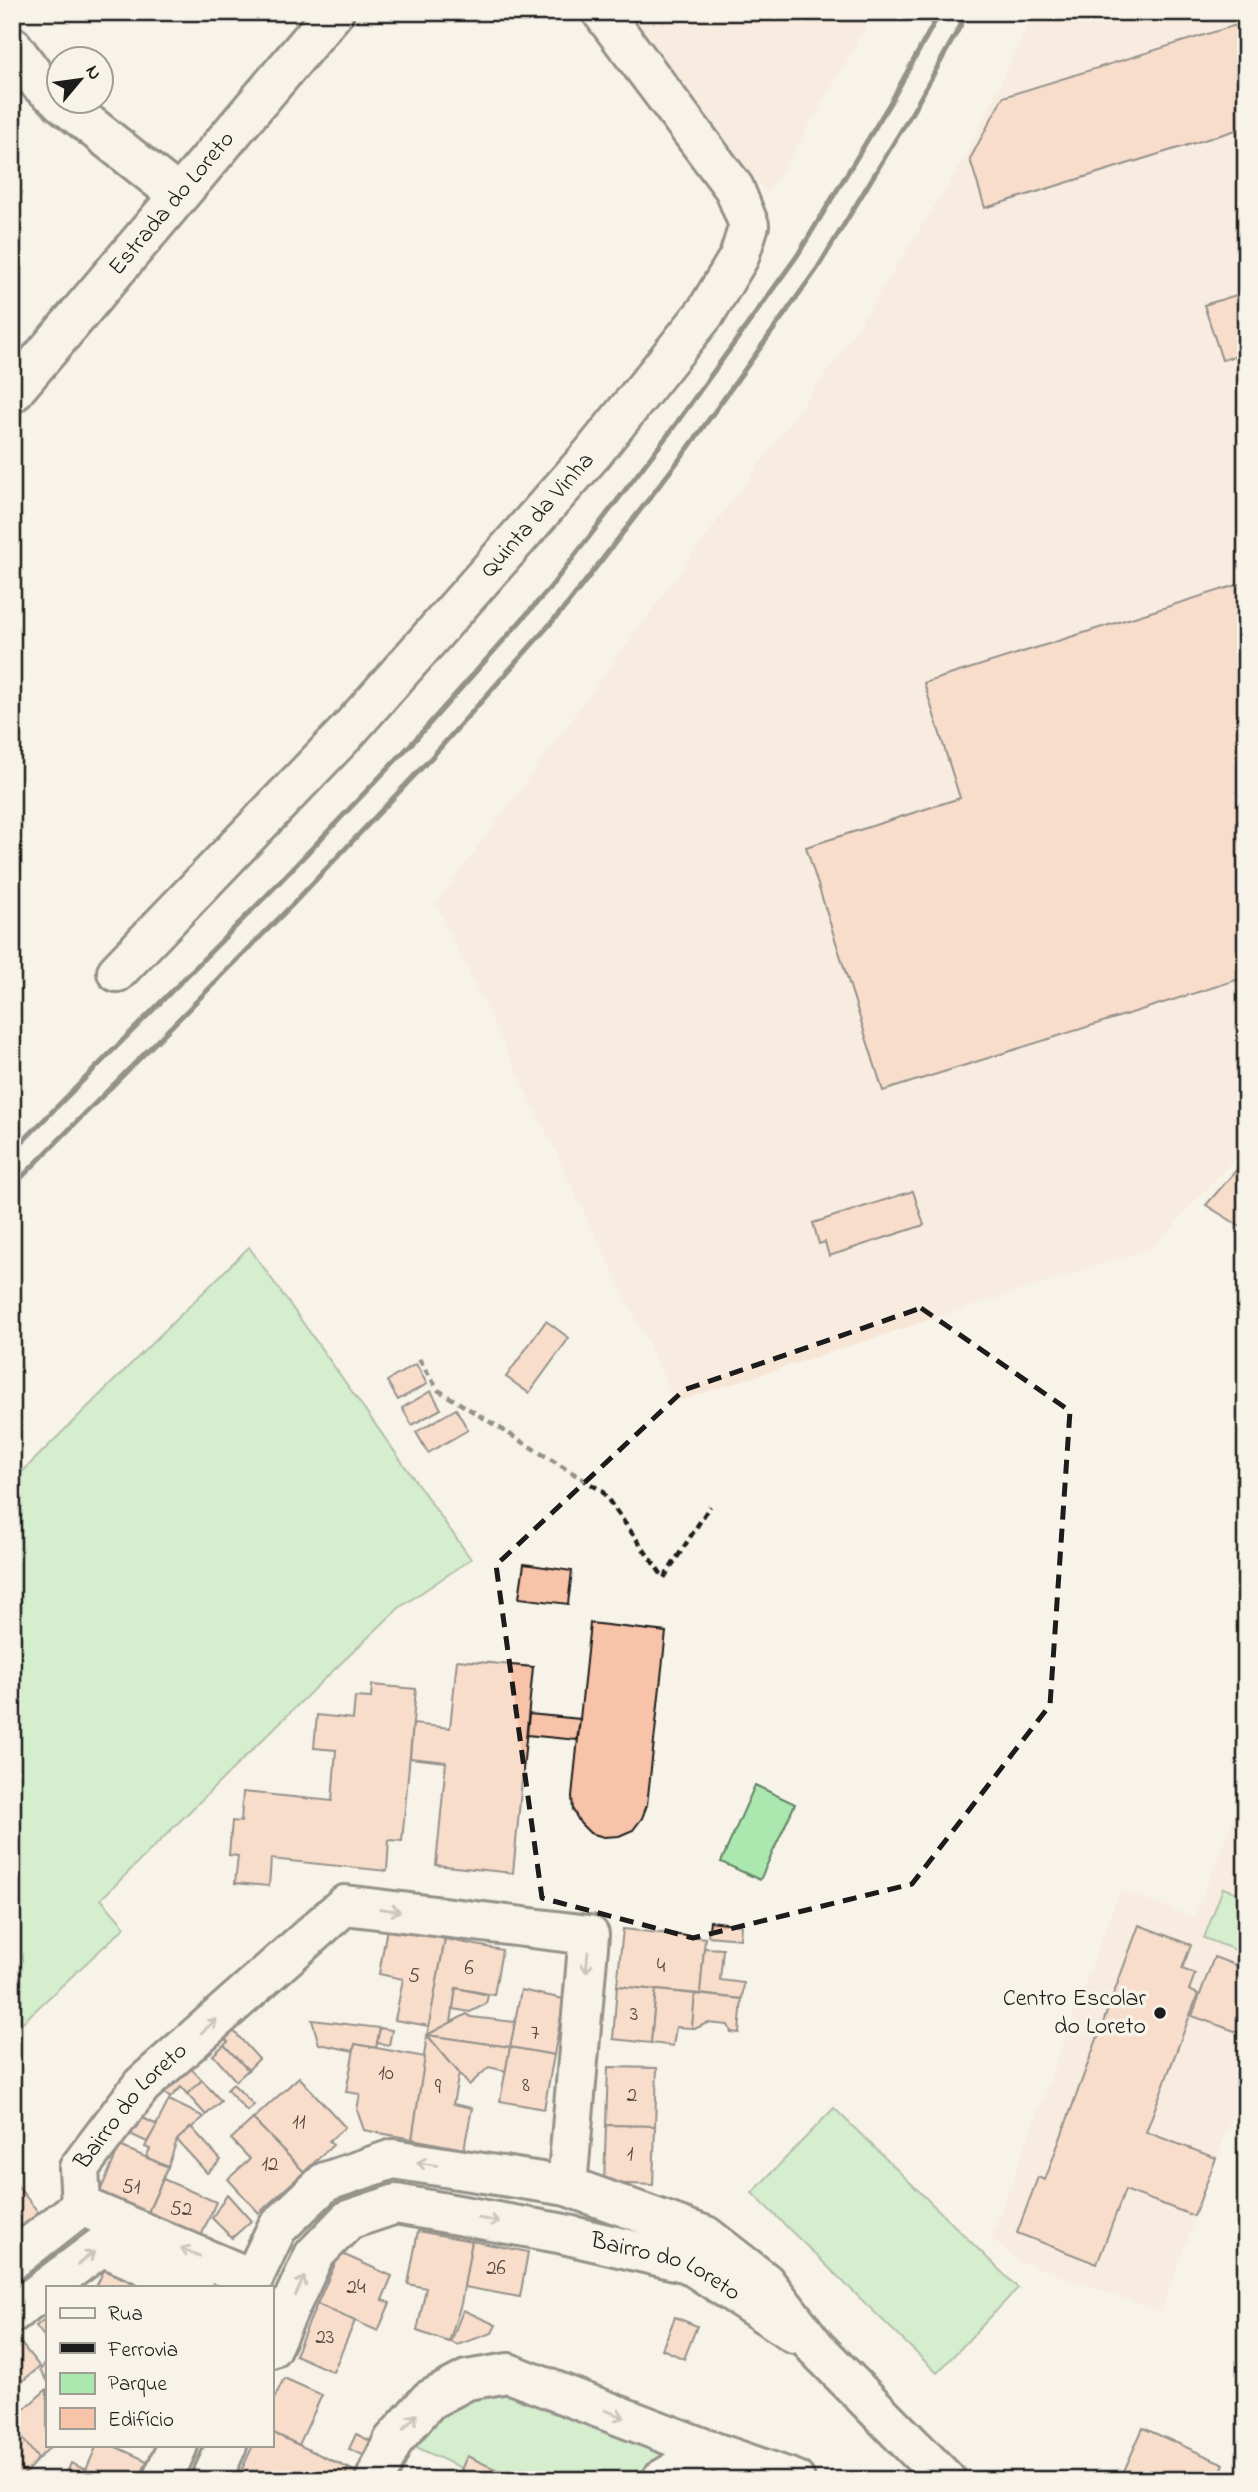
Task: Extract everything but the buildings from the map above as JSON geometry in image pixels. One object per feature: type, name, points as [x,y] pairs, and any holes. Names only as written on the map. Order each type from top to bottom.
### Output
[{"type":"street","name":"Estrada do Loreto","points":[[12,393],[334,12]]},
{"type":"street","name":"Quinta da Vinha","points":[[117,972],[347,732],[583,464],[706,312],[739,257],[749,225],[734,188],[602,12]]},
{"type":"street","points":[[12,46],[46,89]]},
{"type":"street","points":[[79,116],[178,195]]},
{"type":"street","name":"Bairro do Loreto","points":[[81,2206],[79,2168],[142,2085],[345,1905],[589,1935],[567,2186]]},
{"type":"street","name":"Bairro do Loreto","points":[[81,2206],[251,2283],[277,2228],[325,2182],[393,2159],[567,2186],[706,2236],[765,2282],[816,2347]]},
{"type":"street","name":"Bairro do Loreto","points":[[273,2344],[314,2255],[348,2220],[396,2204],[559,2233],[688,2263],[816,2347]]},
{"type":"street","name":"Bairro do Loreto","points":[[12,2260],[81,2206]]},
{"type":"street","points":[[48,2286],[102,2246],[191,2286]]},
{"type":"street","points":[[12,2313],[46,2288]]},
{"type":"street","points":[[816,2347],[946,2480]]},
{"type":"street","points":[[375,2480],[393,2441],[429,2400],[467,2380],[508,2374],[795,2480]]},
{"type":"street","points":[[162,2480],[178,2446]]},
{"type":"street","points":[[211,2480],[227,2446]]},
{"type":"street","points":[[661,2480],[711,2451]]},
{"type":"path","points":[[419,1359],[438,1390],[602,1491],[664,1578],[710,1506]]},
{"type":"highlighted area","points":[[921,1308],[1070,1411],[1050,1705],[912,1884],[693,1938],[542,1898],[496,1565],[684,1390]]},
{"type":"shaded area","points":[[624,12],[875,12],[768,195]]},
{"type":"shaded area","points":[[1034,12],[1246,12],[1246,1145],[1154,1247],[676,1402],[436,904],[846,346],[966,156]]},
{"type":"shaded area","name":"Centro Escolar do Loreto","points":[[1246,1786],[1246,2108],[1234,2111],[1161,2312],[1016,2260],[991,2238],[1120,1890],[1194,1918]]},
{"type":"green space","points":[[249,1247],[471,1559],[399,1608],[101,1899],[125,1927],[12,2032],[12,1482]]},
{"type":"green space","points":[[755,1785],[795,1804],[760,1880],[721,1862]]},
{"type":"green space","points":[[1223,1888],[1246,1896],[1246,1954],[1204,1938]]},
{"type":"green space","points":[[834,2108],[1018,2288],[937,2373],[752,2193]]},
{"type":"green space","points":[[505,2385],[675,2452],[630,2480],[487,2480],[412,2445],[437,2411]]},
{"type":"railway","points":[[12,1152],[273,889],[414,741],[549,589],[670,432],[797,256],[893,98],[940,12]]},
{"type":"railway","points":[[12,1187],[291,906],[431,758],[567,605],[689,447],[817,269],[913,111],[968,12]]},
{"type":"place","name":"Centro Escolar do Loreto","points":[[1160,2013]]}]
